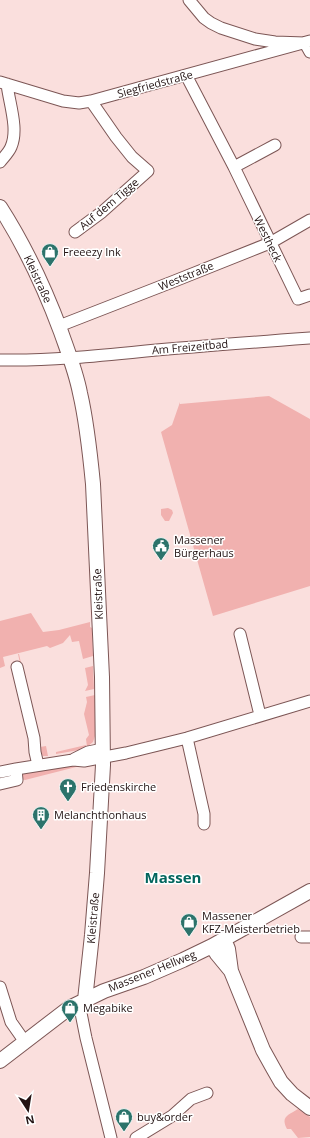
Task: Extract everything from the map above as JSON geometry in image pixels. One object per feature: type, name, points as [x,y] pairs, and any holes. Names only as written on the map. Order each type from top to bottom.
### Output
[{"type":"main road","name":"Kleistraße","points":[[0,206],[5,224],[20,240],[39,278],[71,358],[82,400],[93,484],[102,677],[103,753],[98,873],[85,1000]]},
{"type":"main road","name":"Massener Hellweg","points":[[0,1061],[65,1011],[85,1000],[104,991],[162,970],[218,942],[310,892]]},
{"type":"main road","points":[[218,942],[217,954],[232,971],[264,1050],[273,1068],[281,1082],[292,1094],[310,1108]]},
{"type":"street","points":[[189,0],[204,18],[221,28],[255,39],[308,45]]},
{"type":"street","name":"Siegfriedstraße","points":[[4,83],[63,101],[79,103],[308,45]]},
{"type":"street","name":"Westheck","points":[[186,75],[234,167],[298,299],[310,295]]},
{"type":"street","points":[[0,162],[9,151],[14,139],[14,118],[4,83]]},
{"type":"street","name":"Auf dem Tigge","points":[[75,232],[102,212],[148,171],[132,157],[91,101]]},
{"type":"street","points":[[234,167],[275,145]]},
{"type":"street","name":"Weststraße","points":[[58,326],[179,280],[270,242],[310,220]]},
{"type":"street","name":"Am Freizeitbad","points":[[0,360],[28,361],[71,358],[310,338]]},
{"type":"street","points":[[240,634],[260,715]]},
{"type":"street","points":[[17,667],[34,738],[38,765]]},
{"type":"street","points":[[0,772],[73,760],[84,761],[103,753],[187,738],[310,701]]},
{"type":"street","points":[[187,738],[204,814],[204,824]]},
{"type":"street","points":[[0,784],[17,780],[16,769]]},
{"type":"street","points":[[0,988],[11,1022],[25,1042]]},
{"type":"street","points":[[85,1000],[81,1013],[111,1138]]},
{"type":"street","points":[[136,1138],[172,1116],[191,1099],[207,1093]]},
{"type":"shaded area","points":[[269,396],[310,419],[310,586],[213,616],[161,432],[172,425],[180,402],[180,404]]},
{"type":"shaded area","points":[[168,508],[172,510],[173,513],[169,521],[165,521],[161,515],[161,509]]},
{"type":"shaded area","points":[[31,613],[43,632],[59,630],[90,622],[90,627],[92,628],[93,656],[83,659],[79,641],[72,642],[70,635],[63,643],[50,648],[47,646],[3,657],[5,666],[0,668],[0,621]]},
{"type":"shaded area","points":[[18,654],[40,747],[46,746],[48,756],[43,756],[39,751]]},
{"type":"shaded area","points":[[93,666],[94,689],[85,691],[88,685],[85,668]]},
{"type":"shaded area","points":[[95,695],[95,736],[93,742],[87,747],[86,739],[89,735],[84,714],[87,702],[86,697]]},
{"type":"shaded area","points":[[86,745],[86,747],[79,750],[56,754],[56,752]]},
{"type":"shaded area","points":[[84,763],[84,765],[25,780],[21,779],[20,772]]},
{"type":"shaded area","points":[[298,1109],[310,1117],[310,1137],[298,1138],[291,1129],[287,1129],[285,1125],[284,1121],[286,1116]]},
{"type":"place","name":"Freeezy Ink","points":[[50,267]]},
{"type":"place","name":"Massener Bürgerhaus","points":[[161,561]]},
{"type":"place","name":"Friedenskirche","points":[[68,802]]},
{"type":"place","name":"Melanchthonhaus","points":[[41,830]]},
{"type":"place","name":"Massener KFZ-Meisterbetrieb","points":[[189,937]]},
{"type":"place","name":"Megabike","points":[[70,1023]]},
{"type":"place","name":"buy&order","points":[[124,1132]]},
{"type":"district","name":"Massen","points":[[173,878]]}]
